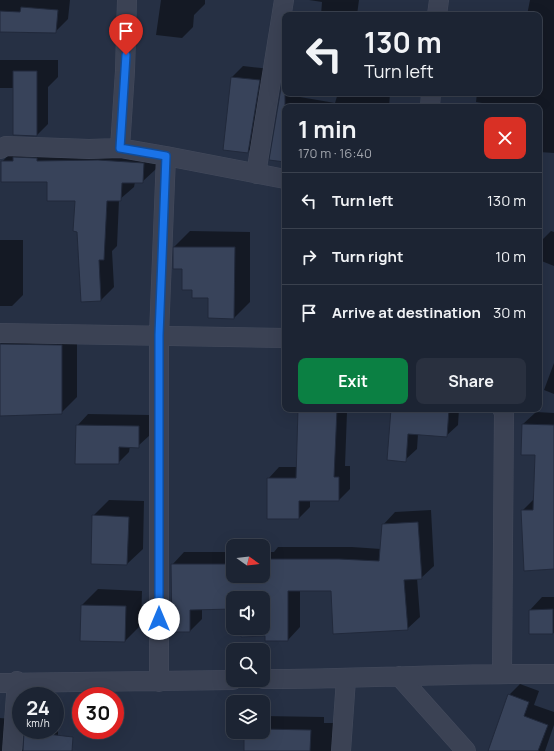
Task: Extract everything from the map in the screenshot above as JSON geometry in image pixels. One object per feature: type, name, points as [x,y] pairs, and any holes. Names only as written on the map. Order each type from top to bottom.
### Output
[{"type":"street","points":[[120,148],[125,71],[127,0]]},
{"type":"street","points":[[282,12],[284,0]]},
{"type":"street","points":[[437,12],[439,0]]},
{"type":"street","points":[[256,174],[282,12]]},
{"type":"street","points":[[0,149],[6,146],[88,149],[120,148],[282,178]]},
{"type":"street","points":[[159,682],[159,335],[166,156]]},
{"type":"street","points":[[0,333],[282,338]]},
{"type":"street","points":[[502,673],[504,412]]},
{"type":"street","points":[[270,679],[346,679],[502,673],[554,674]]},
{"type":"street","points":[[399,676],[466,751]]},
{"type":"street","points":[[341,751],[346,679]]},
{"type":"street","points":[[12,751],[8,682],[159,682],[226,680]]},
{"type":"building","points":[[21,7],[58,10],[56,33],[0,32],[0,11],[20,12]]},
{"type":"building","points":[[13,71],[37,71],[37,136],[13,135]]},
{"type":"building","points":[[231,77],[260,80],[248,153],[223,150]]},
{"type":"building","points":[[282,82],[282,96],[285,96],[285,104],[282,104],[282,162],[269,160]]},
{"type":"building","points":[[13,157],[37,158],[37,161],[98,160],[144,163],[143,183],[122,183],[121,201],[107,201],[104,260],[99,260],[101,301],[81,302],[77,232],[73,231],[75,201],[47,201],[47,182],[1,182],[1,161],[13,161]]},
{"type":"building","points":[[173,247],[235,247],[234,319],[208,318],[208,298],[192,298],[192,290],[182,290],[182,269],[173,269]]},
{"type":"building","points":[[0,344],[62,345],[62,414],[0,416]]},
{"type":"building","points":[[298,412],[337,412],[334,477],[339,477],[339,501],[299,501],[299,519],[267,519],[267,478],[296,478]]},
{"type":"building","points":[[391,412],[449,412],[447,437],[408,434],[406,462],[387,460]]},
{"type":"building","points":[[522,424],[554,425],[554,569],[524,571],[521,510],[533,510],[535,455],[521,455]]},
{"type":"building","points":[[76,425],[139,426],[139,448],[119,447],[119,464],[75,464]]},
{"type":"building","points":[[92,515],[129,517],[127,565],[91,564]]},
{"type":"building","points":[[418,522],[422,579],[404,580],[408,630],[333,634],[331,591],[288,591],[288,641],[265,641],[265,636],[241,637],[241,635],[270,635],[270,591],[226,591],[226,609],[190,610],[190,632],[172,632],[171,564],[226,564],[226,583],[270,583],[270,559],[339,559],[379,561],[382,524]]},
{"type":"building","points":[[81,605],[126,606],[125,642],[80,641]]},
{"type":"building","points":[[553,609],[553,634],[529,634],[529,610]]},
{"type":"building","points":[[508,694],[529,702],[524,716],[548,725],[538,751],[488,751]]},
{"type":"building","points":[[270,729],[311,730],[310,751],[244,751],[244,739],[270,739]]},
{"type":"building","points":[[64,736],[72,737],[73,739],[72,751],[23,751],[24,739],[64,739]]},
{"type":"route","points":[[126,55],[120,148],[166,156],[159,335],[159,619]]}]
